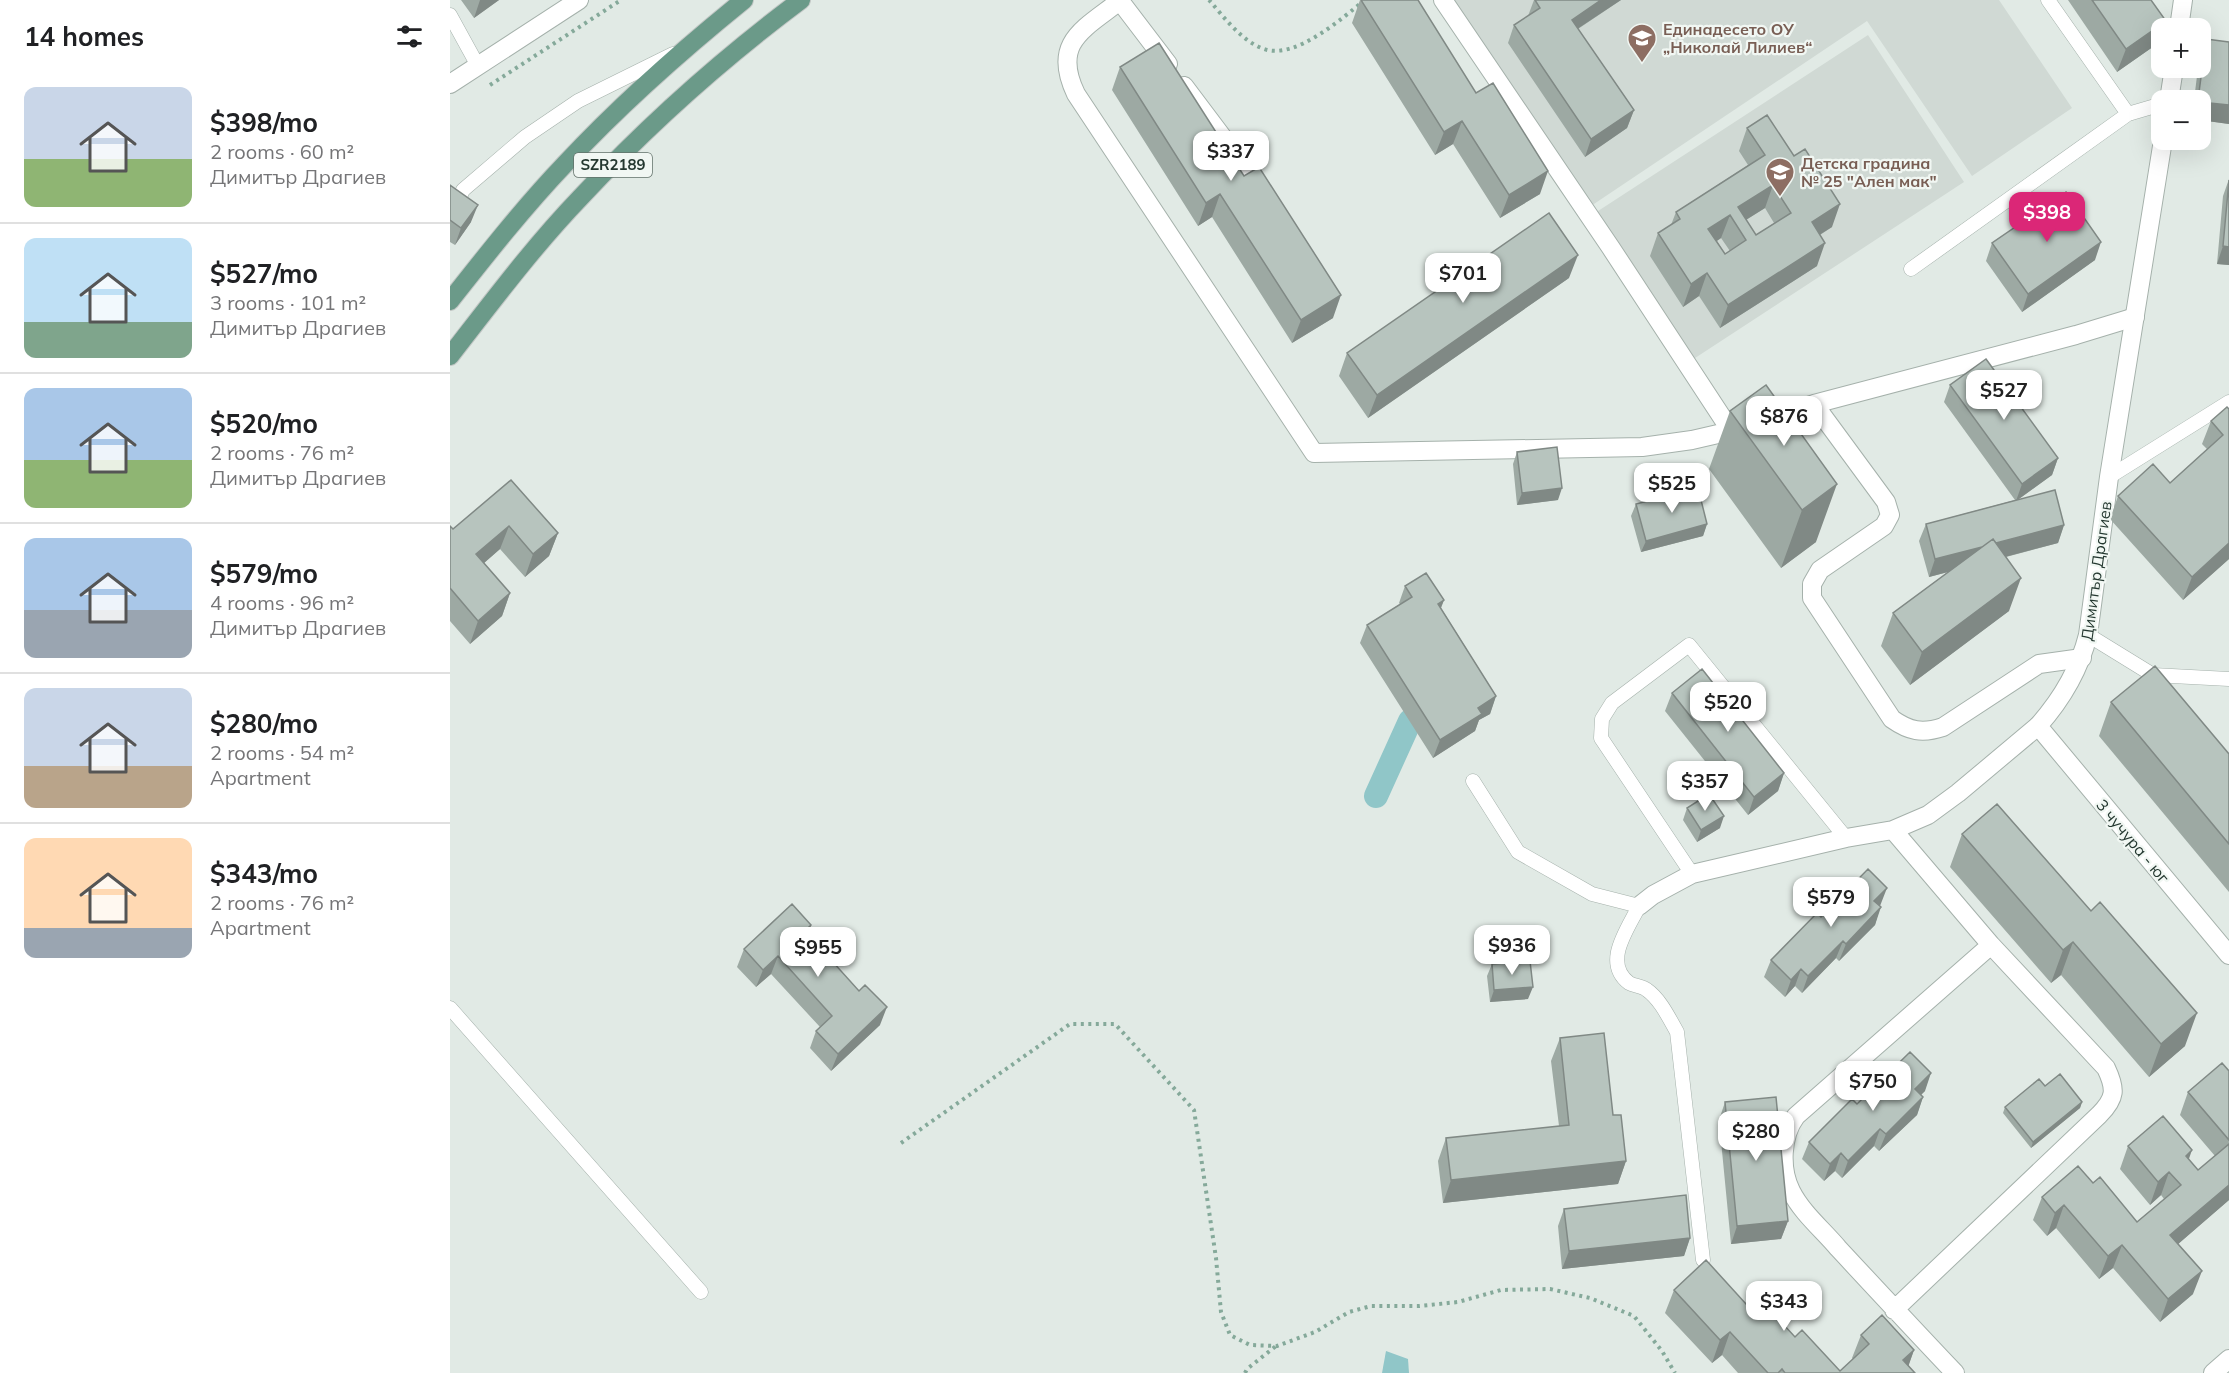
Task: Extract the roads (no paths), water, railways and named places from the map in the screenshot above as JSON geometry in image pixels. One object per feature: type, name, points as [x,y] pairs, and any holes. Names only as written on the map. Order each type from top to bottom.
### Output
[{"type":"main road","name":"SZR2189","points":[[450,301],[490,250],[564,165],[684,49],[744,0]]},
{"type":"main road","name":"SZR2189","points":[[450,356],[516,271],[580,198],[664,114],[704,78],[801,0]]},
{"type":"street","points":[[450,84],[579,0]]},
{"type":"street","points":[[1276,208],[1120,0],[1076,35],[1069,47],[1067,62],[1068,79],[1076,94],[1314,453],[1642,447],[1692,440],[1731,431],[1814,404],[2076,335],[2135,317]]},
{"type":"street","points":[[1443,0],[1611,248],[1731,431]]},
{"type":"street","points":[[2180,18],[2183,0]]},
{"type":"street","name":"Димитър Драгиев","points":[[1639,906],[1674,882],[1692,874],[1846,838],[1893,830],[1928,815],[1958,794],[2038,726],[2070,684],[2082,658],[2088,635],[2109,477],[2161,150]]},
{"type":"street","points":[[1814,404],[1886,502],[1890,515],[1884,526],[1820,570],[1812,584],[1812,598],[1892,719],[1905,728],[1930,731],[1942,727],[2039,664],[2082,658]]},
{"type":"street","name":"3 чучура - юг","points":[[2038,726],[2229,955]]},
{"type":"street","points":[[1893,830],[1991,945],[2106,1068],[2112,1080],[2114,1093],[2104,1110],[1894,1310]]},
{"type":"street","points":[[1955,1373],[1894,1310],[1803,1209],[1791,1191],[1786,1173],[1785,1139],[1789,1125],[1796,1116],[1991,945]]},
{"type":"street","points":[[2213,1373],[2229,1359]]},
{"type":"lane","points":[[2048,0],[2128,114]]},
{"type":"lane","points":[[450,15],[478,66]]},
{"type":"lane","points":[[450,220],[463,190],[525,137],[578,101],[684,49]]},
{"type":"lane","points":[[1911,269],[2128,114],[2151,107]]},
{"type":"lane","points":[[2109,477],[2229,402]]},
{"type":"lane","points":[[2088,635],[2153,675],[2169,692]]},
{"type":"lane","points":[[1692,874],[1601,738],[1602,719],[1612,703],[1689,645],[1846,838]]},
{"type":"lane","points":[[2153,675],[2229,679]]},
{"type":"lane","points":[[1473,780],[1518,852],[1592,894],[1639,906],[1616,952],[1618,969],[1630,983],[1647,990],[1661,1006],[1677,1032],[1703,1260]]},
{"type":"lane","points":[[450,1008],[701,1292]]},
{"type":"water","points":[[1386,1351],[1408,1359],[1409,1373],[1382,1373]]},
{"type":"waterway","points":[[1376,796],[1410,721]]},
{"type":"place","name":"Единадесето ОУ „Николай Лилиев“","points":[[1642,64]]},
{"type":"place","name":"Детска градина № 25 \"Ален мак\"","points":[[1780,198]]}]
